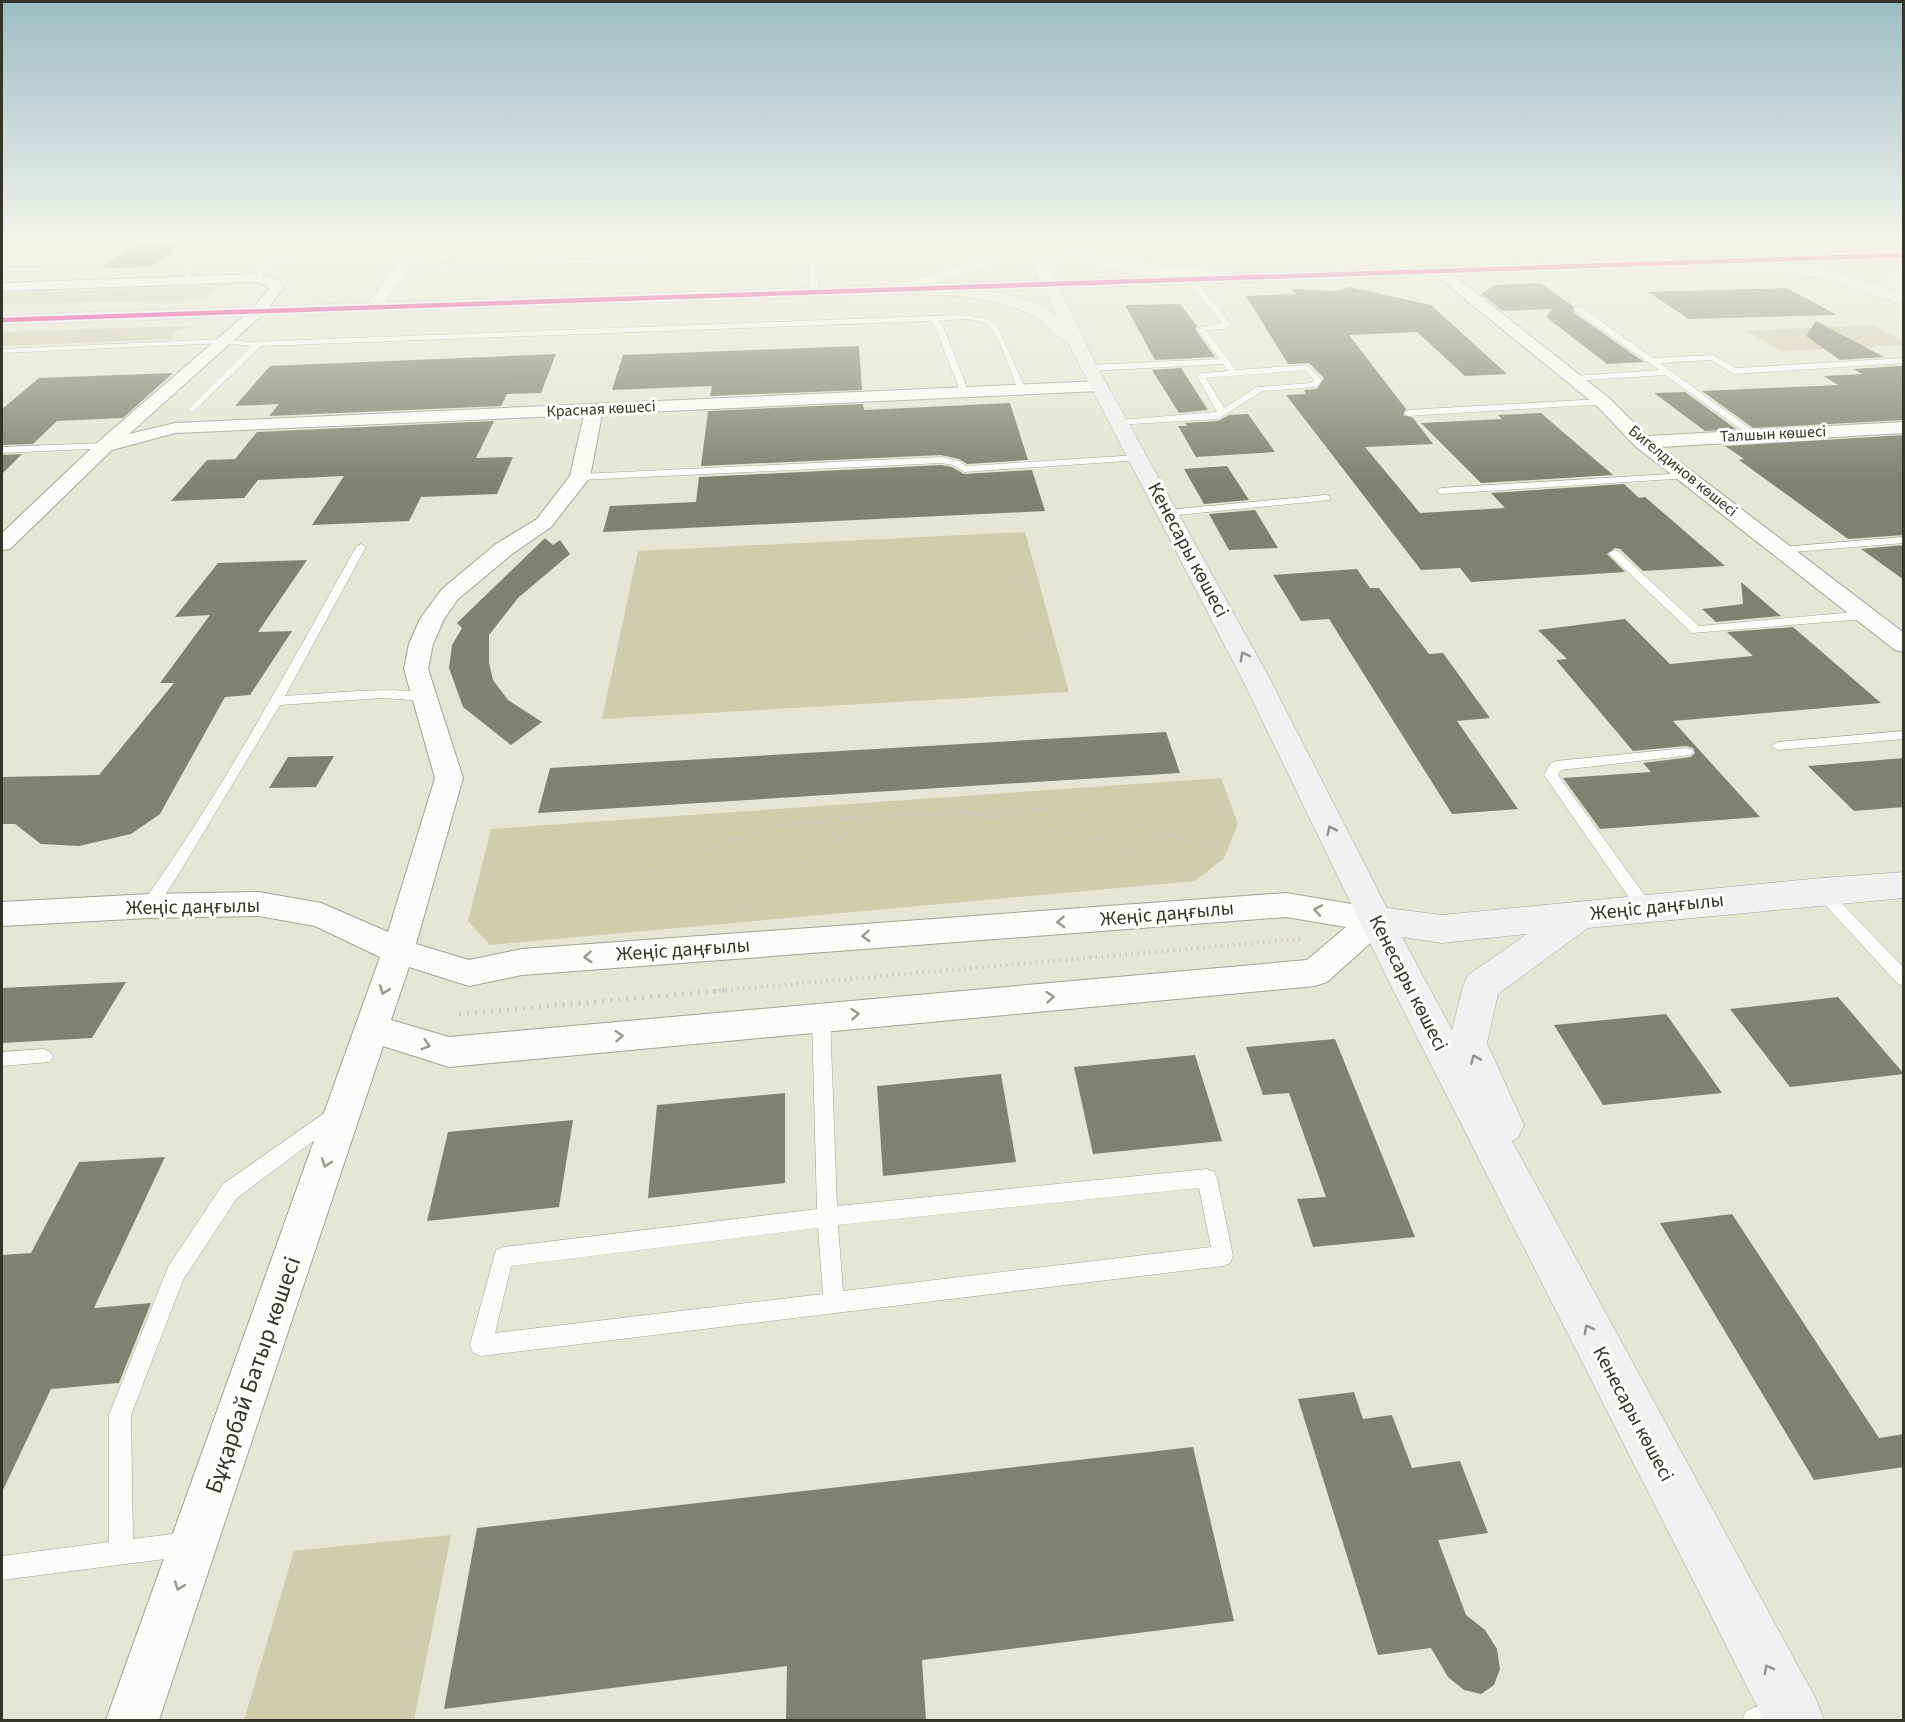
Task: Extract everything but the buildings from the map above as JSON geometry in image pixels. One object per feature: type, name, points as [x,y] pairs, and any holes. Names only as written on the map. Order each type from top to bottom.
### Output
[{"type":"main road","points":[[1051,321],[1077,343]]},
{"type":"main road","name":"Кенесары көшесі","points":[[1067,321],[1256,679],[1375,920],[1557,1270],[1781,1719]]},
{"type":"main road","name":"Жеңіс даңғылы","points":[[1375,920],[1442,929],[1821,891],[1904,885]]},
{"type":"main road","points":[[1557,1270],[1526,1175],[1468,1043],[1481,986],[1579,915]]},
{"type":"street","points":[[2,544],[105,446],[246,321]]},
{"type":"street","name":"Бигелдинов көшесі","points":[[1503,321],[1603,402],[1642,442],[1904,645]]},
{"type":"street","name":"Красная көшесі","points":[[105,446],[175,428],[1022,390],[1094,377]]},
{"type":"street","points":[[580,477],[594,409]]},
{"type":"street","name":"Талшын көшесі","points":[[1642,442],[1904,427]]},
{"type":"street","name":"Бұқарбай Батыр көшесі","points":[[132,1720],[346,1106],[370,1028],[398,951],[449,778],[416,669],[421,644],[432,620],[450,594],[504,549],[544,523],[580,477]]},
{"type":"street","name":"Жеңіс даңғылы","points":[[2,914],[149,906],[259,904],[321,915],[398,951],[469,973],[522,962],[1286,905],[1375,920]]},
{"type":"street","points":[[370,1028],[449,1052],[1315,973],[1375,920]]},
{"type":"lane","points":[[2,351],[223,341],[260,343],[878,321]]},
{"type":"lane","points":[[935,321],[939,326],[965,393]]},
{"type":"lane","points":[[984,321],[993,326],[1022,390]]},
{"type":"lane","points":[[1225,321],[1227,324],[1222,327],[1200,328],[1234,373]]},
{"type":"lane","points":[[1595,321],[1753,435]]},
{"type":"lane","points":[[741,335],[793,325]]},
{"type":"lane","points":[[636,331],[688,338]]},
{"type":"lane","points":[[192,410],[260,343]]},
{"type":"lane","points":[[141,355],[185,344]]},
{"type":"lane","points":[[1651,361],[1713,357],[1734,371],[1904,360]]},
{"type":"lane","points":[[2,361],[54,358]]},
{"type":"lane","points":[[1094,377],[1225,361]]},
{"type":"lane","points":[[1119,423],[1214,418],[1222,413],[1260,389],[1314,385],[1318,380],[1307,368],[1202,376],[1222,413]]},
{"type":"lane","points":[[1575,379],[1667,372]]},
{"type":"lane","points":[[1408,413],[1603,402]]},
{"type":"lane","points":[[2,450],[105,446]]},
{"type":"lane","points":[[580,477],[941,460],[956,463],[964,469],[1139,458]]},
{"type":"lane","points":[[1441,491],[1686,476]]},
{"type":"lane","points":[[1167,513],[1326,498]]},
{"type":"lane","points":[[1781,550],[1904,540]]},
{"type":"lane","points":[[149,906],[170,876],[276,701],[362,547]]},
{"type":"lane","points":[[1614,553],[1696,630],[1865,615]]},
{"type":"lane","points":[[276,701],[383,694],[424,697]]},
{"type":"lane","points":[[1778,746],[1904,735]]},
{"type":"lane","points":[[1645,908],[1551,775],[1556,766],[1686,752]]},
{"type":"lane","points":[[1821,891],[1904,979]]},
{"type":"lane","points":[[821,1017],[827,1217],[834,1303]]},
{"type":"lane","points":[[2,1059],[44,1057]]},
{"type":"lane","points":[[122,1552],[120,1416],[175,1274],[230,1191],[346,1106]]},
{"type":"lane","points":[[1207,1178],[1223,1256],[481,1345],[503,1257],[827,1217],[1207,1178]]},
{"type":"lane","points":[[2,1568],[194,1543]]},
{"type":"path","points":[[568,930],[634,878],[720,844],[780,826],[872,816],[963,811],[1047,810],[1119,819],[1206,847]]},
{"type":"path","points":[[963,811],[1099,840],[1163,873]]},
{"type":"path","points":[[740,915],[785,876],[872,816]]},
{"type":"path","points":[[1099,840],[1119,819]]},
{"type":"path","points":[[1129,854],[1171,834]]},
{"type":"path","points":[[459,1014],[1300,939]]},
{"type":"green space","points":[[1872,325],[1903,341],[1903,345],[1781,351],[1747,331]]},
{"type":"green space","points":[[192,326],[174,332],[171,337],[174,339],[2,346],[2,332]]},
{"type":"green space","points":[[1025,532],[1069,692],[602,719],[638,551]]},
{"type":"green space","points":[[1221,778],[1238,824],[1224,858],[1195,881],[490,945],[468,921],[491,829]]},
{"type":"green space","points":[[451,1535],[414,1720],[244,1720],[294,1551]]}]
